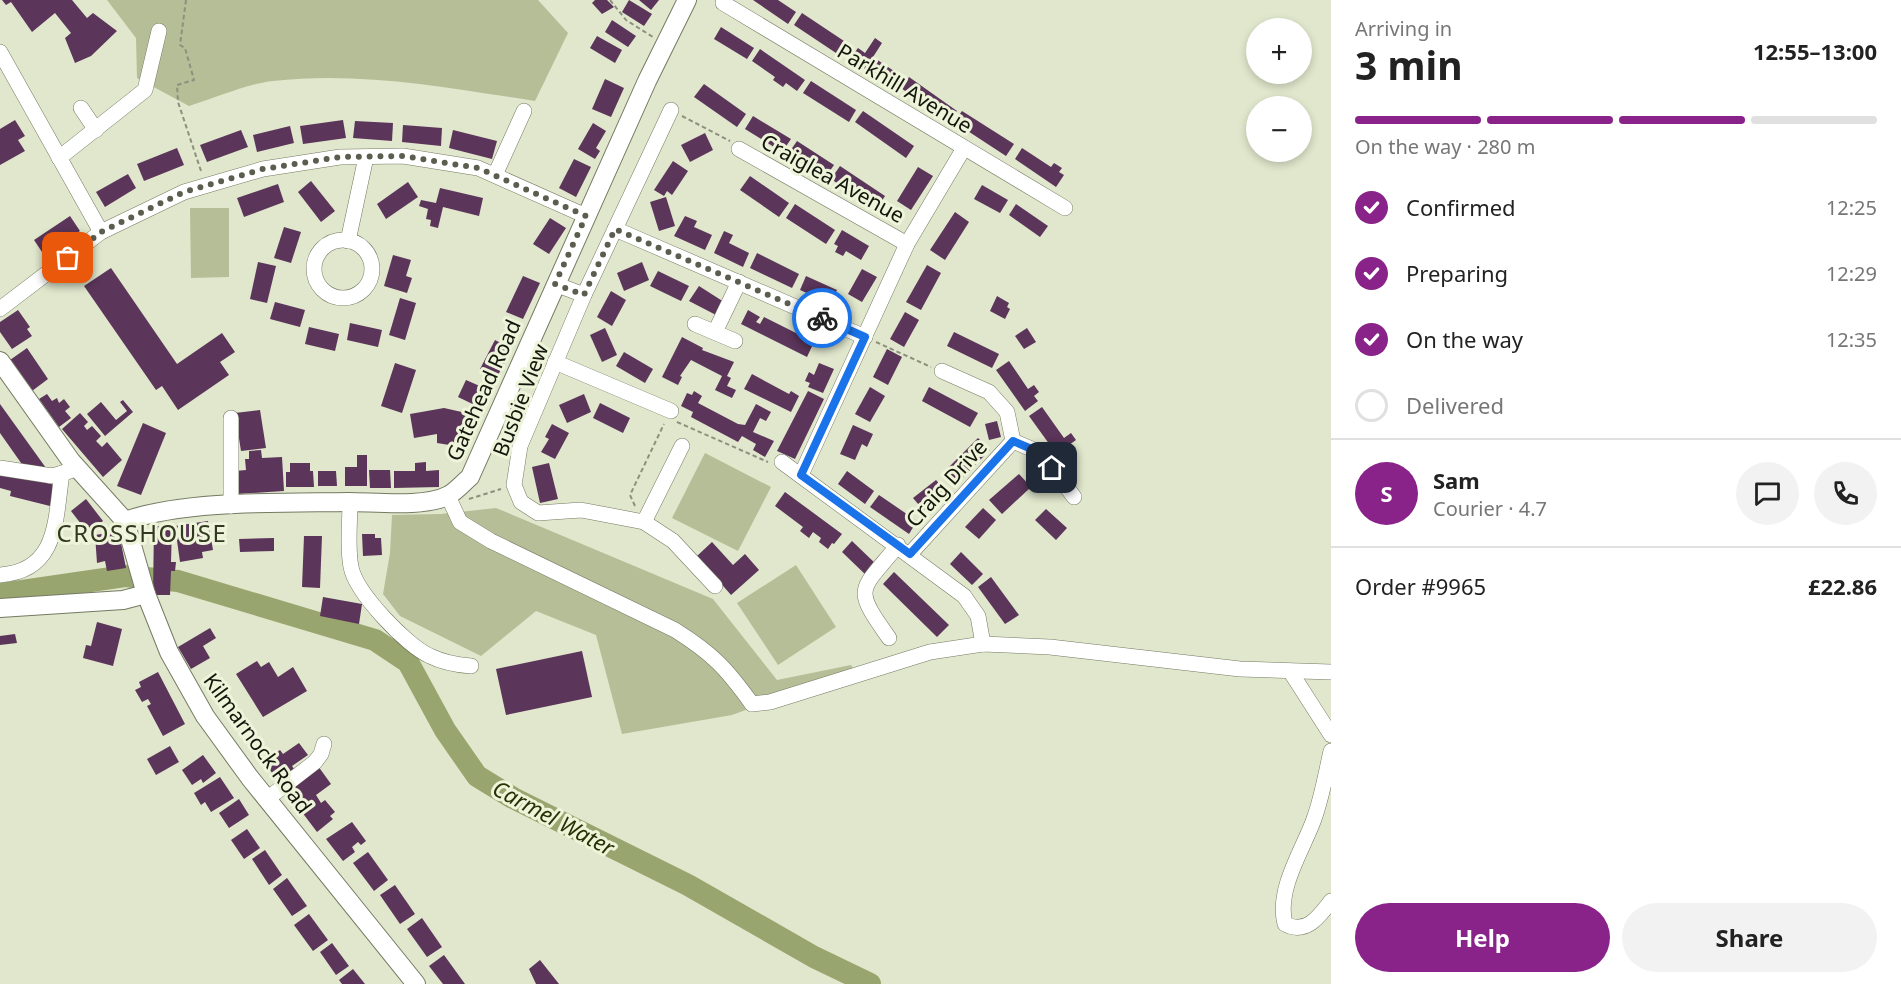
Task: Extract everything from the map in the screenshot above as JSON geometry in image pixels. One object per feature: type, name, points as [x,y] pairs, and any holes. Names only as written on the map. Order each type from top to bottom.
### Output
[{"type":"main road","name":"Gatehead Road","points":[[450,500],[470,477],[555,284],[664,45],[687,0]]},
{"type":"main road","name":"Kilmarnock Road","points":[[0,361],[70,471],[125,521],[146,594],[169,652],[205,716],[267,799],[416,984]]},
{"type":"main road","points":[[125,521],[154,511],[231,506],[350,502],[403,504],[450,500]]},
{"type":"main road","points":[[0,608],[123,600],[146,594]]},
{"type":"street","name":"Parkhill Avenue","points":[[723,3],[1065,208]]},
{"type":"street","points":[[59,158],[145,90],[159,31]]},
{"type":"street","points":[[0,52],[101,232]]},
{"type":"street","points":[[81,108],[96,130]]},
{"type":"street","name":"Busbie View","points":[[672,110],[584,295],[555,362],[520,446],[514,485],[520,502],[538,513],[581,510],[643,522],[673,541],[715,586]]},
{"type":"street","points":[[495,175],[524,111]]},
{"type":"street","name":"Craiglea Avenue","points":[[739,148],[907,244]]},
{"type":"street","name":"Craiglea Avenue","points":[[801,475],[907,244],[964,148]]},
{"type":"street","points":[[0,309],[101,232],[184,192],[263,169],[340,157],[403,156],[478,168],[586,216]]},
{"type":"street","points":[[348,241],[366,157]]},
{"type":"street","points":[[615,229],[865,337]]},
{"type":"street","points":[[715,332],[739,282]]},
{"type":"street","points":[[555,284],[584,295]]},
{"type":"street","points":[[694,324],[735,341]]},
{"type":"street","points":[[555,362],[671,411]]},
{"type":"street","name":"Craig Drive","points":[[942,371],[989,392],[1007,412],[1013,441]]},
{"type":"street","points":[[231,418],[231,506]]},
{"type":"street","name":"Craig Drive","points":[[1013,441],[1041,453],[1074,497]]},
{"type":"street","name":"Craig Drive","points":[[889,638],[866,604],[864,594],[867,584],[1013,441]]},
{"type":"street","points":[[643,522],[682,446]]},
{"type":"street","points":[[782,462],[964,596],[978,616],[983,644]]},
{"type":"street","points":[[0,468],[52,476],[70,471]]},
{"type":"street","points":[[0,575],[36,564],[50,546],[70,471]]},
{"type":"street","points":[[450,500],[460,522],[491,541],[675,630],[696,644],[718,660],[752,704],[770,702],[930,652],[983,644],[1050,647],[1240,669],[1331,672]]},
{"type":"street","points":[[350,502],[351,567],[355,579],[371,602],[404,637],[429,656],[471,666]]},
{"type":"street","points":[[1290,671],[1331,735]]},
{"type":"street","points":[[267,799],[315,762],[324,744]]},
{"type":"street","points":[[1331,751],[1315,817],[1290,879],[1282,913],[1285,924],[1293,928],[1301,928],[1319,918],[1331,901]]},
{"type":"path","points":[[186,0],[180,45],[186,48],[194,80],[177,85],[178,102],[206,186]]},
{"type":"path","points":[[610,0],[626,20],[664,45]]},
{"type":"path","points":[[672,110],[723,136],[739,148]]},
{"type":"path","points":[[865,337],[942,371]]},
{"type":"path","points":[[671,411],[675,421],[744,453],[764,462],[782,462]]},
{"type":"path","points":[[643,522],[630,495],[671,411]]},
{"type":"path","points":[[450,500],[514,485]]},
{"type":"green space","points":[[107,0],[538,0],[568,33],[535,101],[405,82],[306,78],[252,85],[189,106],[137,78],[136,38]]},
{"type":"green space","points":[[190,208],[229,208],[229,277],[191,278]]},
{"type":"green space","points":[[705,453],[771,487],[738,551],[672,518]]},
{"type":"green space","points":[[496,508],[713,599],[777,680],[851,665],[854,670],[732,715],[622,734],[596,635],[536,611],[481,656],[400,616],[383,594],[390,553],[392,515],[441,514]]},
{"type":"green space","points":[[796,565],[836,627],[778,665],[737,603]]},
{"type":"building","points":[[2,0],[72,0],[87,18],[93,13],[117,31],[91,56],[75,63],[65,38],[71,33],[55,13],[32,32],[11,2],[6,5]]},
{"type":"building","points":[[595,0],[607,0],[614,7],[602,14],[592,3]]},
{"type":"building","points":[[629,0],[652,14],[644,26],[622,12]]},
{"type":"building","points":[[639,0],[659,0],[651,10]]},
{"type":"building","points":[[753,0],[778,0],[796,12],[788,24]]},
{"type":"building","points":[[802,13],[850,45],[842,57],[794,25]]},
{"type":"building","points":[[612,20],[636,36],[628,47],[605,32]]},
{"type":"building","points":[[721,27],[754,48],[747,59],[714,39]]},
{"type":"building","points":[[597,36],[622,50],[615,63],[590,48]]},
{"type":"building","points":[[875,38],[882,43],[873,57],[900,75],[892,87],[850,59],[858,48],[865,53]]},
{"type":"building","points":[[760,49],[805,80],[797,91],[786,83],[783,87],[773,80],[775,77],[752,61]]},
{"type":"building","points":[[909,77],[957,111],[948,122],[901,88]]},
{"type":"building","points":[[605,79],[624,88],[611,117],[592,109]]},
{"type":"building","points":[[811,81],[856,110],[849,122],[803,93]]},
{"type":"building","points":[[704,84],[746,114],[737,127],[694,97]]},
{"type":"building","points":[[863,111],[914,146],[906,158],[855,122]]},
{"type":"building","points":[[962,111],[1014,144],[1006,156],[954,122]]},
{"type":"building","points":[[753,116],[791,139],[782,152],[745,129]]},
{"type":"building","points":[[15,120],[25,136],[18,140],[25,151],[0,165],[0,129]]},
{"type":"building","points":[[343,120],[346,138],[303,144],[300,126]]},
{"type":"building","points":[[355,121],[393,123],[392,141],[353,138]]},
{"type":"building","points":[[593,123],[606,131],[596,148],[600,151],[595,159],[578,149]]},
{"type":"building","points":[[403,125],[442,128],[441,146],[402,142]]},
{"type":"building","points":[[290,126],[294,143],[257,152],[253,135]]},
{"type":"building","points":[[241,130],[248,147],[207,162],[200,145]]},
{"type":"building","points":[[453,130],[497,141],[492,159],[449,148]]},
{"type":"building","points":[[705,133],[713,150],[690,162],[681,145]]},
{"type":"building","points":[[797,141],[834,165],[825,178],[788,154]]},
{"type":"building","points":[[177,148],[184,165],[144,181],[137,164]]},
{"type":"building","points":[[1022,148],[1051,167],[1054,163],[1062,168],[1059,172],[1064,175],[1056,187],[1015,159]]},
{"type":"building","points":[[574,159],[591,167],[576,197],[559,188]]},
{"type":"building","points":[[673,161],[688,171],[672,195],[667,191],[664,196],[654,190]]},
{"type":"building","points":[[840,166],[885,196],[876,210],[831,179]]},
{"type":"building","points":[[918,167],[933,176],[911,210],[897,201]]},
{"type":"building","points":[[128,174],[136,188],[105,207],[96,192]]},
{"type":"building","points":[[750,176],[789,203],[779,217],[740,190]]},
{"type":"building","points":[[311,181],[335,211],[321,222],[298,192]]},
{"type":"building","points":[[408,182],[418,197],[386,219],[377,204]]},
{"type":"building","points":[[278,184],[284,202],[244,217],[237,198]]},
{"type":"building","points":[[982,185],[1008,200],[1000,213],[974,199]]},
{"type":"building","points":[[440,188],[483,198],[479,216],[443,207],[438,228],[430,226],[431,220],[426,219],[428,209],[419,206],[421,200],[436,203]]},
{"type":"building","points":[[666,197],[675,226],[659,231],[650,202]]},
{"type":"building","points":[[795,204],[835,230],[826,244],[786,218]]},
{"type":"building","points":[[1016,204],[1048,226],[1040,237],[1009,215]]},
{"type":"building","points":[[955,212],[969,222],[945,260],[930,250]]},
{"type":"building","points":[[70,216],[80,231],[44,255],[34,240]]},
{"type":"building","points":[[685,216],[697,221],[694,227],[712,235],[705,250],[674,236]]},
{"type":"building","points":[[550,218],[566,228],[549,254],[533,244]]},
{"type":"building","points":[[284,227],[301,232],[291,263],[274,258]]},
{"type":"building","points":[[842,230],[869,246],[861,260],[846,251],[843,256],[835,252],[838,246],[834,244]]},
{"type":"building","points":[[724,231],[733,235],[729,243],[749,253],[743,267],[714,253]]},
{"type":"building","points":[[757,253],[799,274],[792,288],[750,268]]},
{"type":"building","points":[[393,255],[411,260],[406,276],[412,278],[407,293],[384,286]]},
{"type":"building","points":[[258,262],[276,266],[267,303],[250,299]]},
{"type":"building","points":[[642,262],[649,280],[624,291],[617,273]]},
{"type":"building","points":[[927,265],[941,273],[921,310],[906,302]]},
{"type":"building","points":[[111,268],[177,364],[222,333],[235,352],[220,362],[229,375],[178,410],[162,386],[156,390],[84,286]]},
{"type":"building","points":[[862,269],[877,277],[862,302],[848,294]]},
{"type":"building","points":[[658,271],[689,286],[681,301],[650,286]]},
{"type":"building","points":[[523,276],[540,283],[523,319],[506,312]]},
{"type":"building","points":[[806,276],[837,290],[831,304],[800,290]]},
{"type":"building","points":[[699,286],[724,302],[716,315],[689,301]]},
{"type":"building","points":[[611,291],[626,300],[612,326],[597,317]]},
{"type":"building","points":[[997,296],[1009,303],[1007,307],[1010,309],[1005,319],[990,311]]},
{"type":"building","points":[[400,298],[416,303],[405,340],[389,335]]},
{"type":"building","points":[[275,302],[305,310],[300,327],[270,319]]},
{"type":"building","points":[[18,310],[30,327],[27,329],[32,336],[12,349],[0,332],[0,322]]},
{"type":"building","points":[[748,310],[760,317],[756,322],[760,324],[764,317],[814,342],[807,357],[741,324]]},
{"type":"building","points":[[905,312],[919,320],[904,347],[890,339]]},
{"type":"building","points":[[350,323],[382,330],[378,347],[347,340]]},
{"type":"building","points":[[309,327],[339,334],[335,351],[305,344]]},
{"type":"building","points":[[605,328],[617,355],[602,362],[590,335]]},
{"type":"building","points":[[1027,328],[1036,342],[1024,349],[1015,336]]},
{"type":"building","points":[[954,332],[999,354],[992,368],[947,346]]},
{"type":"building","points":[[682,337],[703,348],[702,350],[734,362],[727,376],[731,378],[727,386],[736,390],[732,398],[715,390],[722,376],[691,360],[680,376],[682,377],[678,385],[662,377]]},
{"type":"building","points":[[495,340],[512,349],[497,377],[480,369]]},
{"type":"building","points":[[27,348],[48,379],[32,391],[10,360]]},
{"type":"building","points":[[887,349],[902,357],[888,385],[873,377]]},
{"type":"building","points":[[624,352],[653,369],[645,383],[616,366]]},
{"type":"building","points":[[1009,361],[1028,389],[1034,385],[1039,392],[1034,396],[1038,401],[1025,411],[996,370]]},
{"type":"building","points":[[395,363],[416,370],[402,413],[381,406]]},
{"type":"building","points":[[819,363],[834,369],[823,393],[808,387],[810,383],[805,381],[809,372],[814,375]]},
{"type":"building","points":[[752,374],[789,394],[791,391],[799,396],[791,412],[744,389]]},
{"type":"building","points":[[466,380],[491,391],[483,409],[458,397]]},
{"type":"building","points":[[870,387],[885,396],[870,422],[855,414]]},
{"type":"building","points":[[929,387],[978,413],[970,427],[922,401]]},
{"type":"building","points":[[694,391],[702,396],[698,403],[738,424],[745,425],[756,404],[771,412],[766,421],[760,418],[753,432],[774,441],[765,457],[753,450],[756,444],[742,436],[738,442],[691,417],[693,412],[681,406],[687,393],[692,395]]},
{"type":"building","points":[[808,391],[824,399],[795,459],[777,451]]},
{"type":"building","points":[[47,394],[52,401],[57,398],[59,403],[64,399],[70,407],[65,411],[71,418],[59,427],[39,399]]},
{"type":"building","points":[[584,394],[591,412],[567,423],[559,405]]},
{"type":"building","points":[[123,400],[133,412],[105,436],[87,414],[101,402],[116,420],[127,411],[120,402]]},
{"type":"building","points":[[600,403],[630,418],[623,433],[593,418]]},
{"type":"building","points":[[0,404],[46,468],[26,470],[0,433]]},
{"type":"building","points":[[1042,407],[1064,438],[1071,433],[1076,440],[1069,445],[1073,450],[1060,459],[1029,416]]},
{"type":"building","points":[[444,408],[475,415],[462,447],[437,443],[437,434],[414,438],[410,414]]},
{"type":"building","points":[[260,410],[266,448],[241,451],[235,413]]},
{"type":"building","points":[[80,413],[88,422],[84,426],[87,430],[92,426],[101,436],[96,441],[102,447],[107,442],[122,460],[103,477],[62,429]]},
{"type":"building","points":[[997,421],[1001,437],[989,440],[985,424]]},
{"type":"building","points":[[143,423],[166,433],[141,495],[117,486]]},
{"type":"building","points":[[552,424],[569,433],[555,459],[541,452],[549,439],[545,437]]},
{"type":"building","points":[[853,425],[873,434],[867,447],[862,444],[855,460],[840,454]]},
{"type":"building","points":[[978,438],[990,450],[955,485],[943,473]]},
{"type":"building","points":[[261,450],[262,458],[282,457],[284,491],[236,494],[235,471],[246,470],[245,459],[249,459],[249,451]]},
{"type":"building","points":[[357,455],[367,455],[367,486],[345,486],[345,467],[357,467]]},
{"type":"building","points":[[426,462],[426,471],[439,470],[439,487],[394,488],[394,471],[415,471],[415,463]]},
{"type":"building","points":[[290,463],[310,463],[314,487],[286,487],[286,472],[290,472]]},
{"type":"building","points":[[549,463],[558,499],[540,503],[532,467]]},
{"type":"building","points":[[369,470],[390,470],[391,488],[370,488]]},
{"type":"building","points":[[318,471],[336,471],[337,486],[318,486]]},
{"type":"building","points":[[847,471],[874,491],[865,504],[838,484]]},
{"type":"building","points":[[0,472],[55,485],[50,506],[10,496],[11,491],[0,488]]},
{"type":"building","points":[[1019,474],[1031,487],[1002,514],[989,500]]},
{"type":"building","points":[[936,480],[947,492],[924,511],[913,498]]},
{"type":"building","points":[[785,492],[842,534],[834,544],[832,543],[828,549],[819,542],[821,538],[813,532],[809,538],[800,531],[803,527],[775,506]]},
{"type":"building","points":[[879,495],[917,521],[909,534],[870,507]]},
{"type":"building","points":[[86,499],[103,521],[88,533],[71,511]]},
{"type":"building","points":[[983,508],[996,520],[979,539],[965,527]]},
{"type":"building","points":[[1046,509],[1067,528],[1056,540],[1035,520]]},
{"type":"building","points":[[208,521],[213,550],[202,552],[203,558],[180,562],[175,526]]},
{"type":"building","points":[[154,526],[172,527],[171,562],[176,562],[175,571],[171,571],[170,595],[153,595]]},
{"type":"building","points":[[114,532],[116,544],[121,543],[126,568],[107,571],[105,561],[97,563],[95,535]]},
{"type":"building","points":[[362,534],[375,534],[375,538],[381,538],[382,555],[363,556]]},
{"type":"building","points":[[304,536],[322,536],[320,588],[302,587]]},
{"type":"building","points":[[274,538],[274,551],[240,552],[239,539]]},
{"type":"building","points":[[852,541],[878,566],[868,577],[842,552]]},
{"type":"building","points":[[712,542],[733,565],[745,554],[759,570],[731,595],[697,556]]},
{"type":"building","points":[[961,552],[983,574],[972,585],[950,564]]},
{"type":"building","points":[[894,572],[949,625],[937,637],[883,584]]},
{"type":"building","points":[[991,577],[1019,615],[1005,624],[978,587]]},
{"type":"building","points":[[323,597],[362,604],[359,624],[320,616]]},
{"type":"building","points":[[97,622],[122,629],[113,666],[83,658],[86,645],[91,646]]},
{"type":"building","points":[[210,628],[216,638],[203,646],[210,658],[191,669],[178,647]]},
{"type":"building","points":[[15,634],[17,643],[0,645],[0,636]]},
{"type":"building","points":[[582,651],[592,697],[506,715],[496,669]]},
{"type":"building","points":[[257,661],[261,667],[269,662],[278,677],[293,667],[307,691],[263,717],[236,674]]},
{"type":"building","points":[[158,672],[185,724],[163,736],[147,706],[151,704],[148,699],[142,702],[135,690],[141,687],[139,682]]},
{"type":"building","points":[[299,743],[308,755],[292,766],[297,773],[281,785],[264,762],[280,750],[283,754]]},
{"type":"building","points":[[170,746],[179,762],[156,775],[147,759]]},
{"type":"building","points":[[203,755],[216,773],[203,783],[201,779],[192,785],[182,770]]},
{"type":"building","points":[[318,766],[331,784],[316,795],[321,803],[325,800],[335,812],[330,816],[333,819],[317,832],[286,791]]},
{"type":"building","points":[[220,777],[234,798],[211,812],[205,802],[201,805],[194,793]]},
{"type":"building","points":[[239,799],[249,815],[229,828],[219,813]]},
{"type":"building","points":[[352,822],[366,841],[361,845],[358,842],[352,847],[355,852],[343,861],[326,839]]},
{"type":"building","points":[[247,829],[260,848],[244,859],[231,840]]},
{"type":"building","points":[[265,850],[282,875],[269,885],[252,859]]},
{"type":"building","points":[[368,852],[388,880],[374,891],[353,863]]},
{"type":"building","points":[[287,878],[307,906],[292,916],[273,889]]},
{"type":"building","points":[[395,885],[415,914],[400,924],[380,895]]},
{"type":"building","points":[[309,914],[328,940],[313,951],[294,925]]},
{"type":"building","points":[[422,918],[442,947],[427,957],[407,929]]},
{"type":"building","points":[[332,943],[349,966],[336,975],[320,952]]},
{"type":"building","points":[[444,955],[465,984],[443,984],[429,966]]},
{"type":"building","points":[[540,960],[559,984],[536,984],[529,969]]},
{"type":"building","points":[[353,969],[365,984],[342,984],[339,980]]},
{"type":"waterway","name":"Carmel Water","points":[[0,594],[125,576],[178,581],[375,640],[408,662],[445,730],[477,776],[513,798],[688,885],[814,957],[870,984]]},
{"type":"way so far","points":[[68,258],[101,232],[184,192],[263,169],[340,157],[403,156],[478,168],[586,216],[555,284],[584,295],[615,229],[822,318]]},
{"type":"district","name":"CROSSHOUSE","points":[[142,532]]},
{"type":"route","points":[[822,318],[865,337],[801,475],[910,554],[1013,441],[1041,453],[1052,468]]}]
